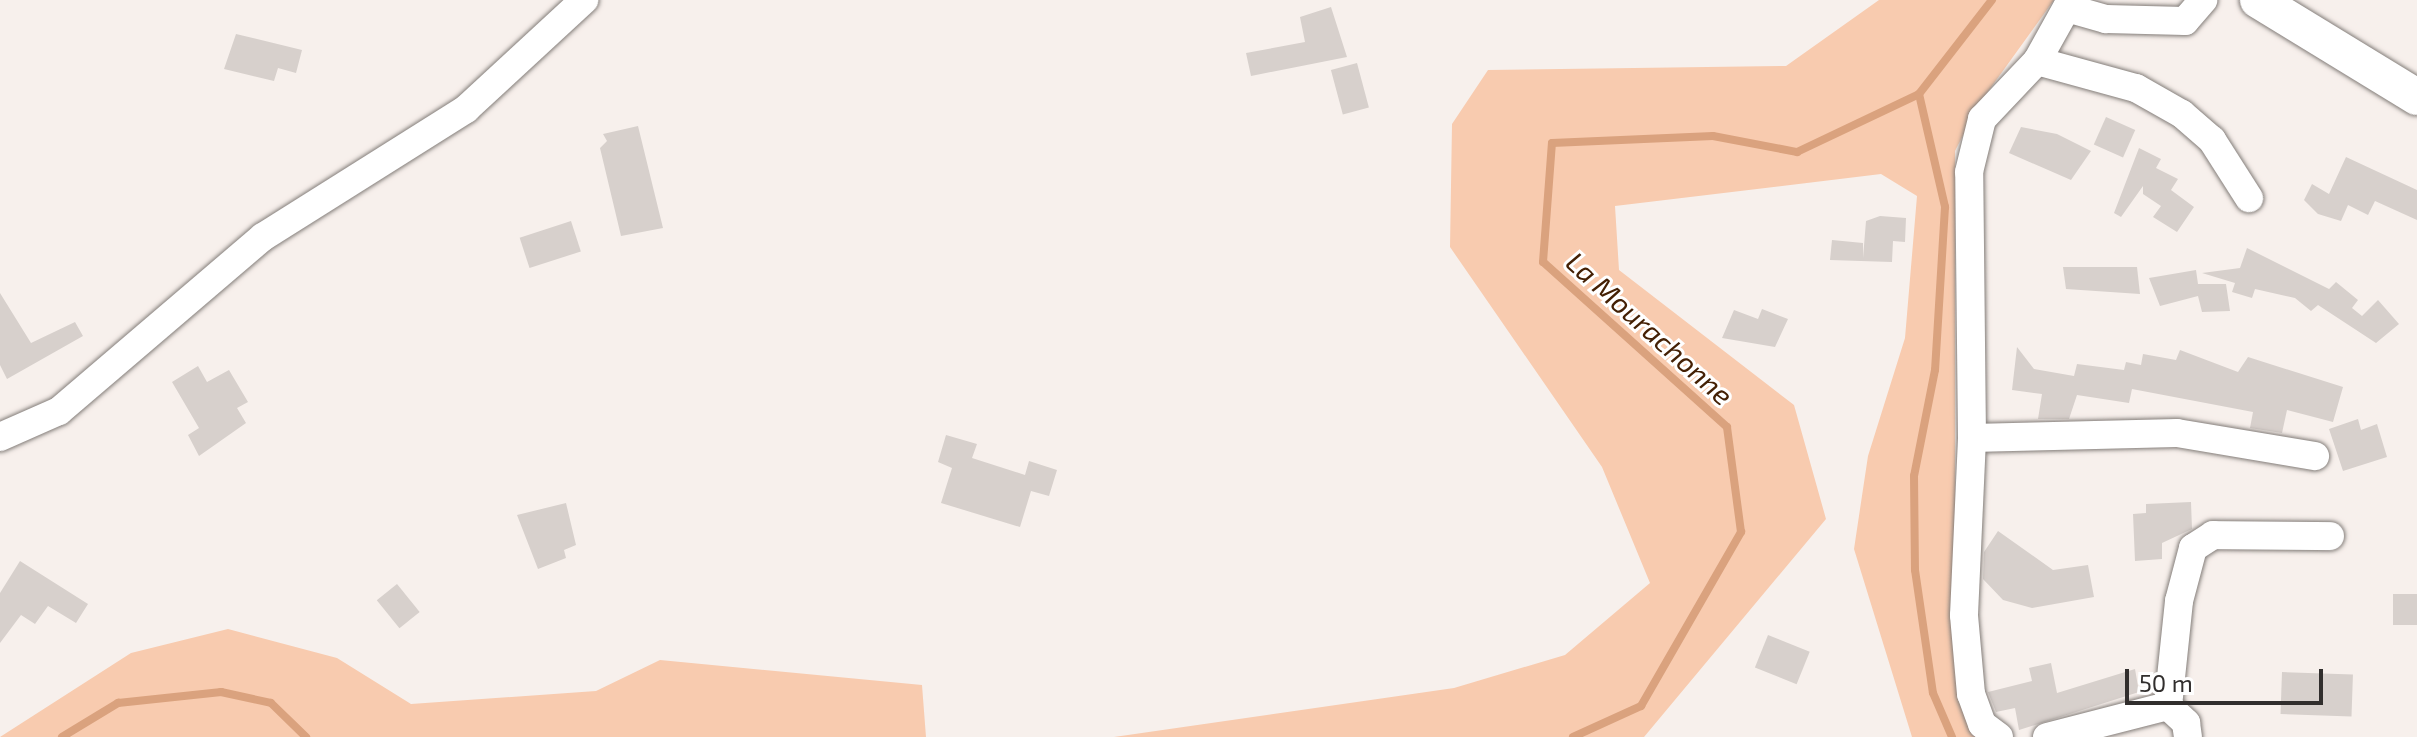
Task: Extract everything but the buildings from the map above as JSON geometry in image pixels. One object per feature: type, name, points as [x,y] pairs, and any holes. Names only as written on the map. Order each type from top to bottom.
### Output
[{"type":"street","points":[[0,437],[59,411],[263,237],[466,109],[584,0]]},
{"type":"street","points":[[1999,737],[1982,724],[1971,694],[1963,502],[1972,438],[1969,172],[1982,119],[2037,61],[2069,4],[2106,19],[2185,21],[2203,0]]},
{"type":"street","points":[[2258,0],[2417,97]]},
{"type":"street","points":[[2037,61],[2136,88],[2182,114],[2212,140],[2249,198]]},
{"type":"street","points":[[1972,438],[2177,433],[2315,456]]},
{"type":"street","points":[[2168,706],[2179,601],[2193,548],[2213,535],[2330,536]]},
{"type":"street","points":[[2047,737],[2168,706]]},
{"type":"street","points":[[2168,706],[2186,723],[2188,737]]},
{"type":"shaded area","points":[[1879,0],[2054,0],[1979,104],[1955,151],[1955,664],[1979,737],[1912,737],[1854,549],[1868,456],[1905,338],[1917,196],[1881,174],[1615,206],[1619,270],[1794,405],[1826,519],[1644,737],[1114,737],[1454,688],[1565,655],[1650,583],[1602,467],[1450,247],[1452,124],[1488,70],[1786,66]]},
{"type":"shaded area","points":[[228,629],[337,658],[411,704],[596,691],[660,660],[922,685],[926,737],[0,737],[131,653]]},
{"type":"waterway","name":"La Mourachonne","points":[[1573,737],[1641,706],[1741,532],[1727,427],[1543,262],[1552,143],[1713,136],[1797,152],[1919,94],[1992,0]]},
{"type":"waterway","points":[[1919,94],[1945,207],[1935,370],[1914,476],[1915,570],[1933,693],[1952,737]]},
{"type":"waterway","name":"La Mourachonne","points":[[62,737],[118,703],[221,692],[271,703],[306,737]]}]
